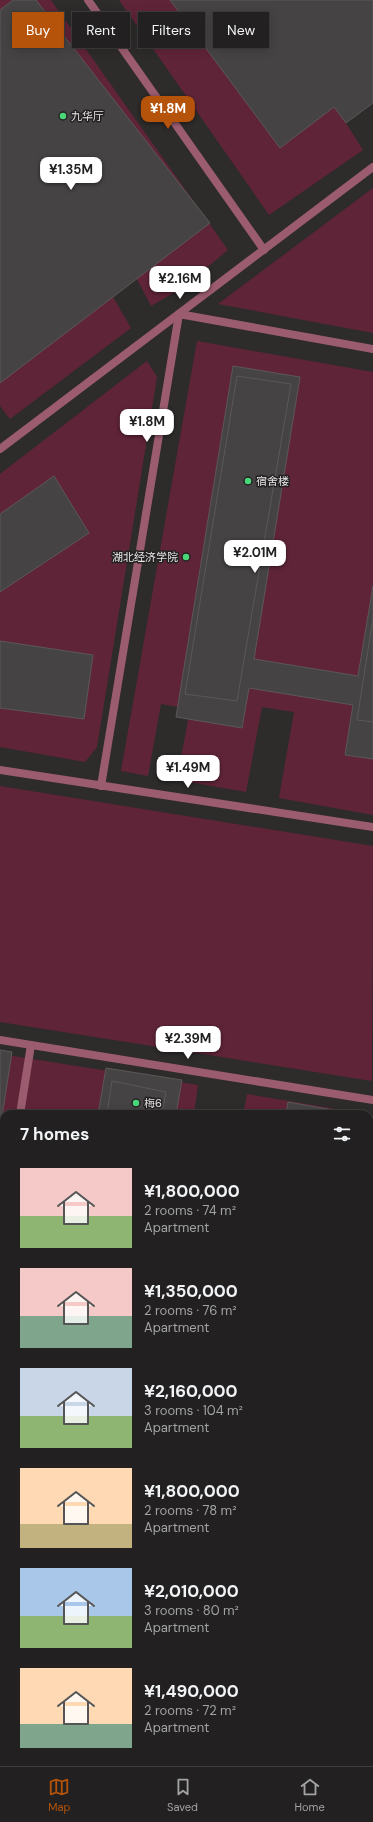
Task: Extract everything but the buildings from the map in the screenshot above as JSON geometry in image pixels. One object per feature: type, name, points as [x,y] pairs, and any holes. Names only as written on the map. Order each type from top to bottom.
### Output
[{"type":"street","points":[[88,0],[264,250]]},
{"type":"street","points":[[0,449],[373,167]]},
{"type":"street","points":[[179,314],[373,349]]},
{"type":"street","points":[[101,786],[179,314]]},
{"type":"street","points":[[0,770],[373,826]]},
{"type":"street","points":[[0,1040],[373,1100]]},
{"type":"street","points":[[21,1110],[31,1045]]},
{"type":"shaded area","name":"九华厅","points":[[0,0],[51,0],[59,12],[12,12],[12,48],[64,48],[64,18],[72,30],[72,48],[85,48],[228,250],[182,288],[151,306],[137,279],[113,297],[131,328],[10,419],[0,406]]},
{"type":"shaded area","points":[[119,0],[373,0],[346,123],[363,150],[269,215],[152,48],[205,48],[205,12],[138,12],[138,27],[130,16],[130,12],[127,12]]},
{"type":"shaded area","points":[[373,188],[373,333],[218,304]]},
{"type":"shaded area","points":[[197,341],[373,372],[373,815],[279,798],[294,712],[262,707],[246,792],[177,780],[190,709],[161,704],[148,776],[121,771]]},
{"type":"shaded area","points":[[147,361],[157,377],[97,747],[85,762],[0,747],[0,474]]},
{"type":"shaded area","points":[[0,786],[373,846],[372,1081],[0,1022]]},
{"type":"shaded area","points":[[0,1054],[198,1085],[195,1110],[0,1110]]},
{"type":"shaded area","points":[[247,1094],[342,1110],[244,1110]]},
{"type":"place","name":"九华厅","points":[[63,116]]},
{"type":"place","name":"宿舍楼","points":[[248,481]]},
{"type":"place","name":"湖北经济学院","points":[[186,557]]},
{"type":"place","name":"梅6","points":[[136,1103]]}]
